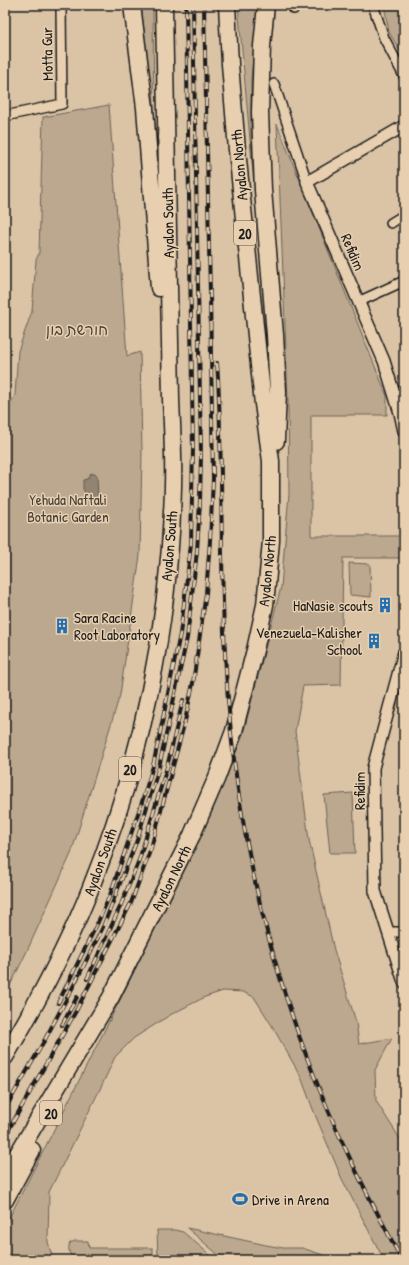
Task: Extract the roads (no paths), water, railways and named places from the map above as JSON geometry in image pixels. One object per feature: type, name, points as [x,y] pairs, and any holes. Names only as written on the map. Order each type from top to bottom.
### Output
[{"type":"highway","points":[[132,5],[145,108],[174,458]]},
{"type":"highway","name":"Ayalon South","points":[[5,1057],[51,973],[80,914],[106,846],[130,769],[147,699],[164,603],[172,517],[174,458],[170,352],[164,5]]},
{"type":"highway","name":"Ayalon North","points":[[12,1174],[126,968],[192,835],[217,777],[234,731],[255,650],[268,585],[271,541],[271,460],[263,404],[238,164],[230,64],[228,5]]},
{"type":"highway","points":[[266,5],[262,46],[260,112],[263,190],[275,335],[278,392],[276,438],[271,460]]},
{"type":"highway","points":[[5,1212],[12,1174]]},
{"type":"highway","name":"20","points":[[5,1200],[12,1174]]},
{"type":"street","name":"Motta Gur","points":[[5,116],[62,104],[61,5]]},
{"type":"street","points":[[373,5],[384,38],[404,76]]},
{"type":"street","name":"Refidim","points":[[274,84],[307,182],[400,398],[404,431]]},
{"type":"street","points":[[307,182],[404,126]]},
{"type":"street","points":[[391,222],[404,215]]},
{"type":"street","points":[[358,302],[404,281]]},
{"type":"street","name":"Refidim","points":[[404,652],[373,768],[375,891],[404,982]]},
{"type":"street","points":[[389,932],[404,932]]},
{"type":"railway","points":[[58,1003],[110,895],[142,802],[153,766],[180,634],[184,604],[191,544],[193,449],[186,5]]},
{"type":"railway","points":[[5,1109],[43,1043],[103,927],[137,840],[159,767],[187,638],[197,551],[201,455],[193,5]]},
{"type":"railway","points":[[5,1136],[76,1011],[131,903],[151,848],[185,721],[193,683],[206,593],[213,479],[204,5]]},
{"type":"railway","points":[[217,363],[220,419],[226,671],[233,751],[249,854],[260,906],[274,957],[289,1007],[307,1057],[343,1144],[402,1260]]},
{"type":"railway","points":[[87,979],[120,907],[139,860],[167,767],[183,700]]},
{"type":"railway","points":[[62,1025],[77,997]]},
{"type":"place","name":"HaNasie scouts","points":[[385,605]]},
{"type":"place","name":"Sara Racine Root Laboratory","points":[[62,626]]},
{"type":"place","name":"Venezuela-Kalisher School","points":[[374,641]]},
{"type":"place","name":"Drive in Arena","points":[[240,1199]]},
{"type":"park label","name":"חורשת בון","points":[[77,329]]},
{"type":"park label","name":"Yehuda Naftali Botanic Garden","points":[[68,508]]}]
